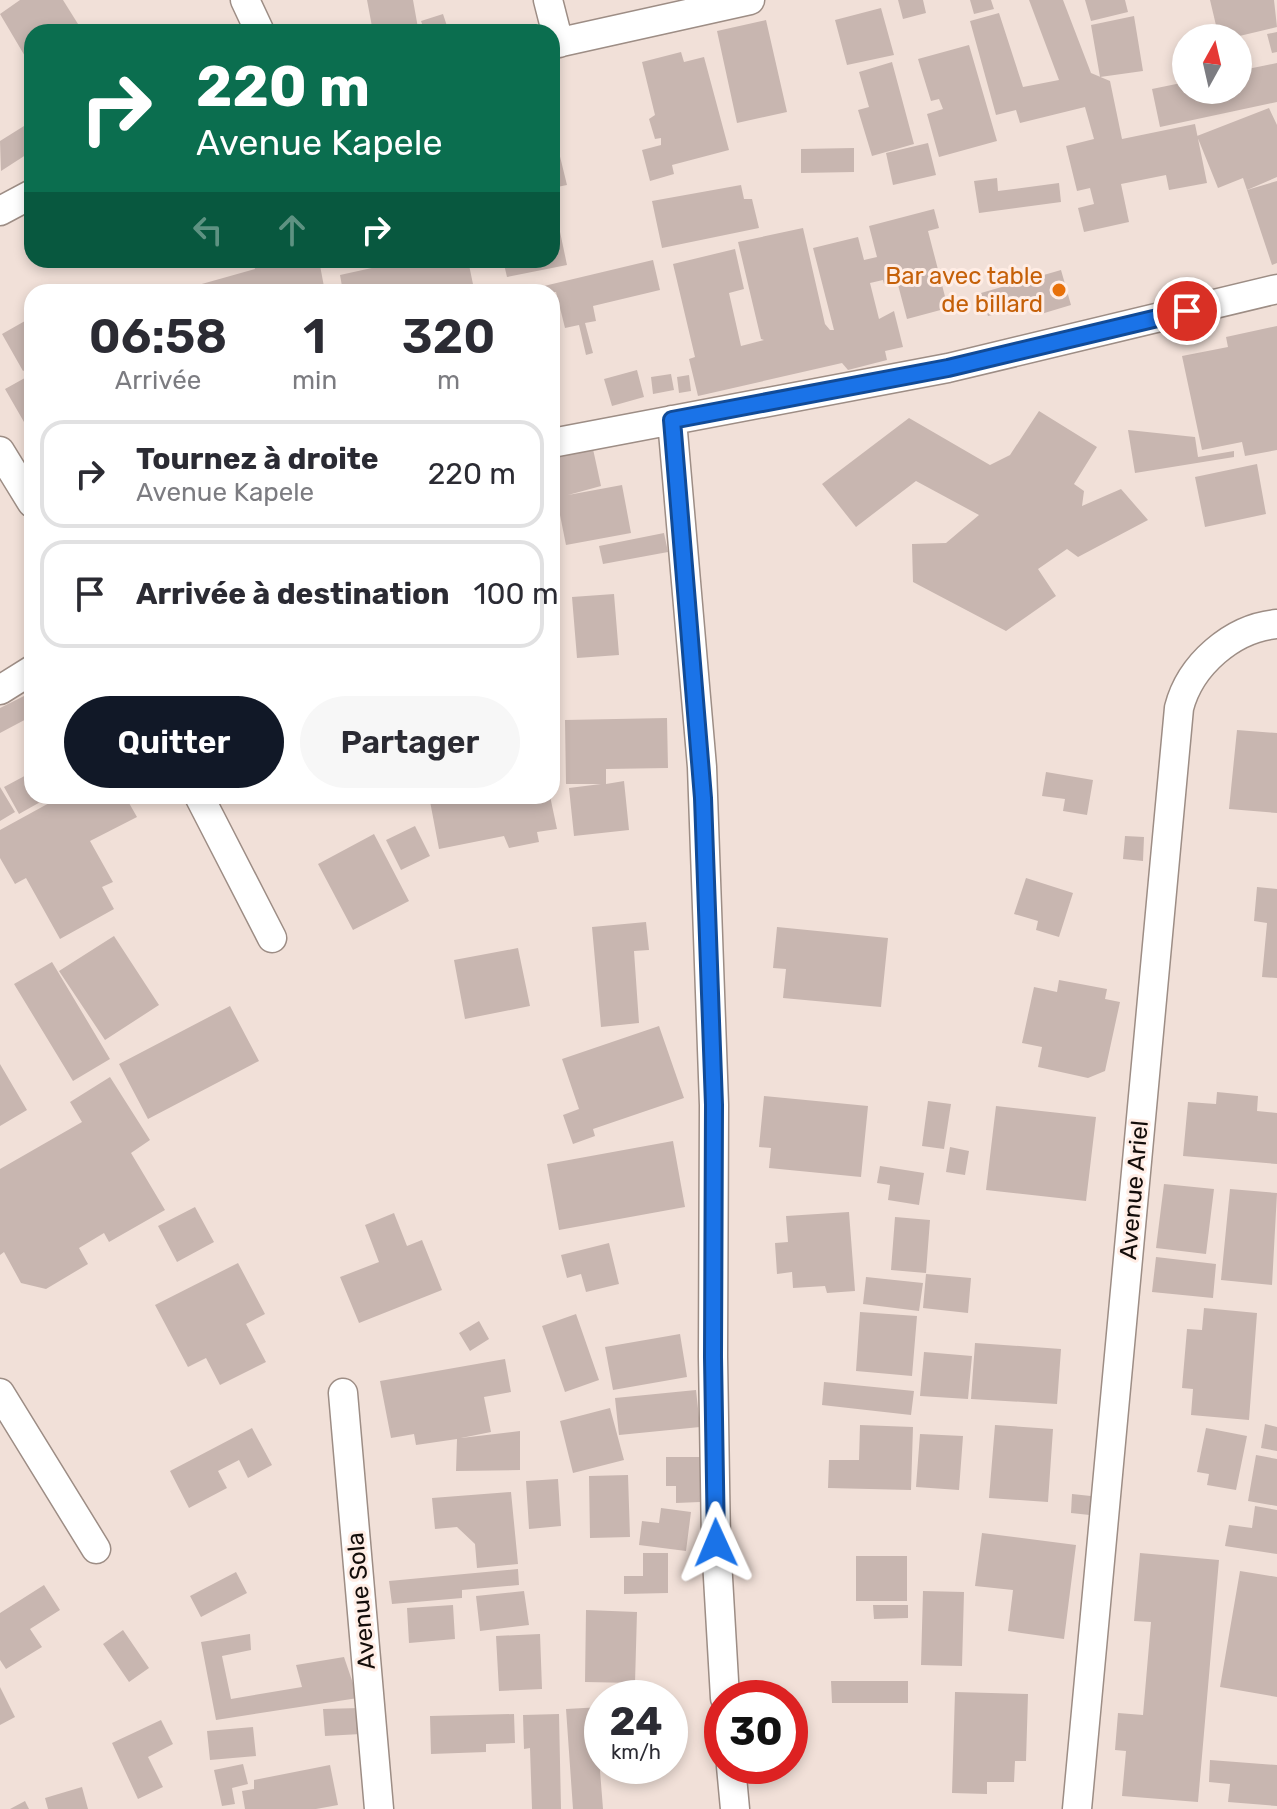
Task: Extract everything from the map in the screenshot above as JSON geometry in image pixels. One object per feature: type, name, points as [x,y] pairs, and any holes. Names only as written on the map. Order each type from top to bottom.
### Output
[{"type":"street","points":[[245,0],[256,24]]},
{"type":"street","points":[[548,0],[552,24]]},
{"type":"street","points":[[560,43],[750,0]]},
{"type":"street","points":[[0,211],[24,198]]},
{"type":"street","points":[[560,441],[948,368],[1277,289]]},
{"type":"street","points":[[672,420],[702,767],[714,1105],[716,1543],[724,1680]]},
{"type":"street","points":[[0,451],[24,490]]},
{"type":"street","name":"Avenue Ariel","points":[[1077,1809],[1179,708],[1183,689],[1195,671],[1233,637],[1256,626],[1277,624]]},
{"type":"street","points":[[0,690],[24,675]]},
{"type":"street","points":[[203,804],[272,938]]},
{"type":"street","points":[[0,1393],[96,1549]]},
{"type":"street","name":"Avenue Sola","points":[[343,1393],[379,1809]]},
{"type":"street","points":[[733,1784],[735,1809]]},
{"type":"building","points":[[20,0],[63,0],[78,24],[24,24],[24,55],[0,14]]},
{"type":"building","points":[[367,0],[413,0],[417,24],[372,24]]},
{"type":"building","points":[[898,0],[923,0],[926,13],[903,19]]},
{"type":"building","points":[[970,0],[991,0],[994,9],[974,14]]},
{"type":"building","points":[[1029,0],[1063,0],[1091,73],[1110,81],[1122,139],[1195,124],[1207,183],[1169,190],[1166,175],[1121,184],[1129,222],[1084,232],[1078,208],[1094,204],[1090,188],[1077,191],[1066,146],[1094,139],[1085,107],[1020,123],[1016,110],[996,115],[970,21],[999,13],[1023,87],[1059,80]]},
{"type":"building","points":[[1085,0],[1125,0],[1128,12],[1091,21]]},
{"type":"building","points":[[1210,0],[1274,0],[1277,27],[1252,33],[1252,24],[1216,24]]},
{"type":"building","points":[[881,8],[894,55],[847,65],[835,20]]},
{"type":"building","points":[[443,14],[446,24],[422,24],[421,21]]},
{"type":"building","points":[[1134,16],[1143,71],[1100,77],[1091,25]]},
{"type":"building","points":[[766,20],[787,112],[737,123],[717,31]]},
{"type":"building","points":[[1277,32],[1277,52],[1272,53],[1267,34]]},
{"type":"building","points":[[969,45],[997,141],[939,157],[927,114],[943,109],[939,99],[931,101],[918,59]]},
{"type":"building","points":[[681,52],[684,62],[704,57],[729,150],[672,165],[674,174],[650,181],[642,150],[661,145],[661,138],[655,139],[649,119],[655,115],[642,62]]},
{"type":"building","points":[[892,62],[914,144],[872,156],[858,110],[869,107],[859,72]]},
{"type":"building","points":[[1277,63],[1277,102],[1160,127],[1152,89],[1172,85],[1172,104],[1252,104],[1252,68]]},
{"type":"building","points":[[1269,108],[1277,125],[1277,177],[1247,190],[1243,178],[1218,188],[1197,136]]},
{"type":"building","points":[[24,126],[24,156],[1,171],[0,141]]},
{"type":"building","points":[[928,143],[936,175],[893,185],[886,153]]},
{"type":"building","points":[[854,148],[854,172],[801,173],[801,149]]},
{"type":"building","points":[[560,157],[567,185],[560,186]]},
{"type":"building","points":[[997,178],[998,191],[1059,183],[1061,202],[979,213],[974,181]]},
{"type":"building","points":[[1277,181],[1277,263],[1272,265],[1247,190]]},
{"type":"building","points":[[741,185],[744,199],[752,199],[759,228],[662,248],[652,201]]},
{"type":"building","points":[[934,209],[939,228],[928,231],[948,308],[907,319],[897,281],[870,283],[879,319],[894,311],[903,347],[885,351],[887,360],[848,370],[842,363],[698,396],[689,359],[695,357],[673,264],[735,249],[744,289],[729,293],[741,346],[764,340],[761,339],[738,242],[803,228],[825,324],[834,330],[813,248],[858,237],[864,260],[877,257],[869,226]]},
{"type":"building","points":[[560,232],[567,265],[560,266]]},
{"type":"building","points":[[653,260],[660,290],[593,306],[596,321],[585,323],[593,353],[586,355],[579,325],[565,328],[560,308],[560,284],[552,284]]},
{"type":"building","points":[[320,268],[324,284],[202,284],[255,269]]},
{"type":"building","points":[[372,268],[470,268],[473,284],[342,284],[340,275]]},
{"type":"building","points":[[505,268],[552,268],[507,277]]},
{"type":"building","points":[[1061,270],[1071,305],[1041,314],[1037,303],[988,316],[981,293]]},
{"type":"building","points":[[24,322],[24,370],[23,371],[2,334]]},
{"type":"building","points":[[1277,326],[1277,450],[1245,456],[1242,442],[1202,450],[1182,356],[1228,347],[1226,337]]},
{"type":"building","points":[[637,370],[644,397],[612,406],[604,379]]},
{"type":"building","points":[[671,374],[674,390],[653,394],[651,377]]},
{"type":"building","points":[[689,375],[691,391],[679,393],[677,377]]},
{"type":"building","points":[[24,378],[24,422],[5,389]]},
{"type":"building","points":[[1039,411],[1097,447],[1074,484],[1084,491],[1082,506],[1121,489],[1148,520],[1078,557],[1067,549],[1038,569],[1056,596],[1006,631],[913,582],[912,544],[946,543],[979,515],[916,481],[856,527],[822,484],[909,418],[990,465],[1010,455]]},
{"type":"building","points":[[1128,430],[1195,437],[1198,457],[1234,451],[1234,457],[1135,473]]},
{"type":"building","points":[[593,449],[601,486],[568,495],[622,485],[631,533],[566,545],[560,515],[560,456]]},
{"type":"building","points":[[1257,464],[1266,514],[1205,527],[1195,477]]},
{"type":"building","points":[[664,533],[668,552],[603,564],[599,546]]},
{"type":"building","points":[[614,594],[619,655],[577,658],[572,597]]},
{"type":"building","points":[[24,696],[24,720],[0,733],[0,708]]},
{"type":"building","points":[[667,718],[668,768],[606,769],[606,784],[624,781],[629,830],[574,836],[569,788],[601,784],[566,784],[565,720]]},
{"type":"building","points":[[1237,730],[1277,733],[1277,813],[1229,809]]},
{"type":"building","points":[[1046,772],[1093,780],[1087,815],[1063,811],[1065,799],[1042,796]]},
{"type":"building","points":[[24,776],[24,804],[37,804],[19,814],[4,787]]},
{"type":"building","points":[[0,787],[15,812],[0,821]]},
{"type":"building","points":[[47,804],[130,804],[137,817],[90,841],[113,882],[102,887],[114,909],[60,939],[26,878],[15,884],[0,858],[0,830]]},
{"type":"building","points":[[431,804],[552,804],[557,829],[537,832],[539,842],[509,848],[504,836],[439,849]]},
{"type":"building","points":[[415,826],[430,856],[401,870],[386,840]]},
{"type":"building","points":[[374,834],[409,901],[353,930],[318,864]]},
{"type":"building","points":[[1125,836],[1144,837],[1143,861],[1123,859]]},
{"type":"building","points":[[1026,878],[1073,893],[1059,937],[1036,930],[1038,921],[1014,914]]},
{"type":"building","points":[[1257,887],[1277,889],[1277,978],[1262,977],[1267,923],[1254,921]]},
{"type":"building","points":[[646,922],[649,950],[634,951],[639,1023],[601,1027],[592,927]]},
{"type":"building","points":[[777,927],[888,938],[881,1007],[783,998],[786,969],[773,968]]},
{"type":"building","points":[[114,936],[159,1005],[105,1040],[59,971]]},
{"type":"building","points":[[518,948],[530,1006],[465,1019],[454,960]]},
{"type":"building","points":[[52,962],[110,1059],[73,1081],[14,984]]},
{"type":"building","points":[[1059,980],[1107,989],[1105,999],[1120,1002],[1105,1071],[1088,1078],[1038,1067],[1042,1047],[1022,1043],[1034,987],[1057,992]]},
{"type":"building","points":[[230,1006],[259,1061],[148,1119],[119,1064]]},
{"type":"building","points":[[659,1026],[684,1098],[593,1129],[595,1136],[573,1144],[563,1115],[579,1109],[562,1059]]},
{"type":"building","points":[[0,1064],[27,1110],[0,1126]]},
{"type":"building","points":[[110,1077],[150,1140],[131,1153],[165,1210],[109,1242],[104,1233],[79,1248],[88,1264],[46,1289],[21,1283],[4,1252],[0,1255],[0,1169],[82,1122],[70,1102]]},
{"type":"building","points":[[1217,1092],[1258,1096],[1257,1111],[1277,1113],[1277,1164],[1183,1156],[1188,1102],[1216,1104]]},
{"type":"building","points":[[764,1096],[868,1106],[861,1177],[769,1168],[771,1148],[759,1147]]},
{"type":"building","points":[[928,1101],[951,1104],[944,1149],[922,1146]]},
{"type":"building","points":[[996,1106],[1096,1117],[1086,1201],[986,1190]]},
{"type":"building","points":[[673,1141],[685,1207],[559,1230],[547,1164]]},
{"type":"building","points":[[950,1147],[969,1151],[965,1175],[946,1172]]},
{"type":"building","points":[[880,1166],[924,1173],[919,1205],[888,1200],[890,1185],[877,1183]]},
{"type":"building","points":[[1164,1184],[1214,1189],[1206,1254],[1156,1248]]},
{"type":"building","points":[[1230,1189],[1277,1193],[1272,1285],[1221,1280]]},
{"type":"building","points":[[195,1207],[214,1242],[177,1262],[158,1226]]},
{"type":"building","points":[[849,1212],[855,1291],[827,1293],[825,1286],[793,1288],[792,1272],[777,1274],[775,1243],[788,1242],[786,1216]]},
{"type":"building","points":[[394,1213],[407,1246],[422,1240],[442,1290],[359,1323],[340,1277],[379,1262],[365,1225]]},
{"type":"building","points":[[895,1217],[930,1220],[926,1273],[891,1270]]},
{"type":"building","points":[[609,1243],[619,1284],[586,1292],[581,1274],[567,1278],[561,1255]]},
{"type":"building","points":[[1156,1257],[1216,1264],[1213,1298],[1152,1292]]},
{"type":"building","points":[[238,1263],[265,1314],[246,1324],[266,1362],[220,1385],[206,1358],[188,1367],[155,1305]]},
{"type":"building","points":[[926,1274],[971,1278],[968,1313],[923,1308]]},
{"type":"building","points":[[866,1277],[923,1283],[919,1311],[863,1304]]},
{"type":"building","points":[[1204,1308],[1257,1313],[1249,1420],[1191,1415],[1193,1389],[1182,1388],[1187,1329],[1202,1330]]},
{"type":"building","points":[[860,1312],[917,1316],[912,1376],[856,1371]]},
{"type":"building","points":[[576,1314],[599,1380],[565,1392],[542,1326]]},
{"type":"building","points":[[479,1321],[489,1339],[470,1351],[459,1333]]},
{"type":"building","points":[[680,1334],[687,1377],[613,1390],[605,1347]]},
{"type":"building","points":[[975,1343],[1061,1349],[1057,1404],[971,1399]]},
{"type":"building","points":[[924,1352],[972,1356],[968,1399],[920,1396]]},
{"type":"building","points":[[505,1359],[511,1392],[484,1397],[491,1432],[461,1438],[520,1431],[520,1470],[456,1471],[457,1439],[416,1445],[414,1434],[391,1438],[380,1381]]},
{"type":"building","points":[[824,1382],[914,1391],[911,1415],[822,1405]]},
{"type":"building","points":[[696,1390],[700,1427],[619,1435],[615,1398]]},
{"type":"building","points":[[610,1408],[624,1460],[573,1473],[560,1421]]},
{"type":"building","points":[[1265,1424],[1277,1427],[1277,1451],[1261,1448]]},
{"type":"building","points":[[860,1425],[913,1427],[911,1490],[828,1488],[829,1460],[859,1460]]},
{"type":"building","points":[[995,1425],[1053,1429],[1048,1502],[989,1498]]},
{"type":"building","points":[[252,1428],[272,1465],[248,1478],[239,1460],[218,1471],[227,1488],[189,1508],[170,1471]]},
{"type":"building","points":[[1206,1428],[1247,1436],[1236,1490],[1207,1485],[1209,1474],[1197,1472]]},
{"type":"building","points":[[920,1434],[963,1436],[959,1490],[916,1487]]},
{"type":"building","points":[[1256,1455],[1277,1459],[1277,1506],[1248,1501]]},
{"type":"building","points":[[666,1457],[701,1457],[700,1502],[676,1503],[676,1486],[666,1486]]},
{"type":"building","points":[[628,1475],[630,1537],[590,1538],[589,1476]]},
{"type":"building","points":[[558,1479],[561,1526],[529,1529],[526,1481]]},
{"type":"building","points":[[511,1492],[518,1564],[477,1568],[475,1544],[457,1527],[435,1529],[432,1498]]},
{"type":"building","points":[[1072,1494],[1100,1497],[1099,1516],[1071,1513]]},
{"type":"building","points":[[1255,1506],[1277,1510],[1277,1554],[1225,1546],[1229,1525],[1252,1528]]},
{"type":"building","points":[[661,1508],[691,1512],[686,1551],[639,1545],[642,1521],[659,1523]]},
{"type":"building","points":[[982,1533],[1076,1545],[1064,1639],[1008,1631],[1013,1590],[975,1586]]},
{"type":"building","points":[[643,1553],[668,1553],[668,1593],[624,1594],[624,1576],[643,1576]]},
{"type":"building","points":[[1140,1553],[1219,1560],[1198,1802],[1122,1796],[1126,1751],[1115,1750],[1118,1713],[1143,1715],[1151,1622],[1134,1621]]},
{"type":"building","points":[[856,1556],[907,1556],[907,1601],[856,1601]]},
{"type":"building","points":[[518,1569],[519,1585],[462,1590],[462,1598],[392,1604],[389,1581]]},
{"type":"building","points":[[1240,1571],[1277,1577],[1277,1697],[1220,1687]]},
{"type":"building","points":[[236,1572],[247,1593],[201,1617],[190,1596]]},
{"type":"building","points":[[44,1585],[60,1610],[30,1629],[42,1647],[6,1669],[0,1660],[0,1613]]},
{"type":"building","points":[[524,1591],[529,1625],[480,1631],[476,1596]]},
{"type":"building","points":[[923,1591],[964,1592],[962,1666],[921,1665]]},
{"type":"building","points":[[453,1605],[455,1639],[409,1643],[407,1608]]},
{"type":"building","points":[[873,1605],[908,1605],[908,1618],[874,1619]]},
{"type":"building","points":[[586,1610],[637,1612],[635,1680],[585,1680]]},
{"type":"building","points":[[123,1630],[149,1668],[129,1682],[103,1644]]},
{"type":"building","points":[[250,1634],[251,1650],[222,1656],[231,1699],[302,1687],[296,1665],[344,1657],[358,1698],[216,1720],[201,1642]]},
{"type":"building","points":[[540,1634],[542,1689],[499,1691],[496,1636]]},
{"type":"building","points":[[831,1681],[908,1681],[908,1703],[832,1703]]},
{"type":"building","points":[[0,1687],[15,1717],[0,1725]]},
{"type":"building","points":[[955,1692],[1028,1694],[1026,1761],[1015,1761],[1014,1782],[987,1782],[987,1794],[952,1793]]},
{"type":"building","points":[[360,1708],[361,1734],[325,1736],[323,1709]]},
{"type":"building","points":[[584,1708],[584,1784],[601,1784],[603,1809],[573,1809],[566,1709]]},
{"type":"building","points":[[514,1714],[515,1743],[486,1744],[486,1752],[431,1754],[430,1716]]},
{"type":"building","points":[[559,1714],[561,1809],[532,1809],[530,1748],[524,1749],[523,1715]]},
{"type":"building","points":[[161,1720],[173,1744],[148,1757],[163,1787],[138,1799],[112,1743]]},
{"type":"building","points":[[253,1727],[256,1756],[210,1760],[207,1731]]},
{"type":"building","points":[[1210,1760],[1277,1765],[1277,1806],[1228,1802],[1230,1784],[1209,1782]]},
{"type":"building","points":[[243,1764],[248,1784],[232,1788],[235,1804],[222,1806],[214,1770]]},
{"type":"building","points":[[330,1765],[338,1805],[316,1809],[245,1809],[242,1791],[254,1789],[254,1780]]},
{"type":"building","points":[[82,1787],[88,1809],[48,1809],[45,1798]]},
{"type":"building","points":[[25,1801],[29,1809],[10,1809]]},
{"type":"place","name":"Bar avec table de billard","points":[[1059,290]]},
{"type":"route","points":[[716,1543],[714,1105],[702,767],[672,420],[948,368],[1187,311]]}]
